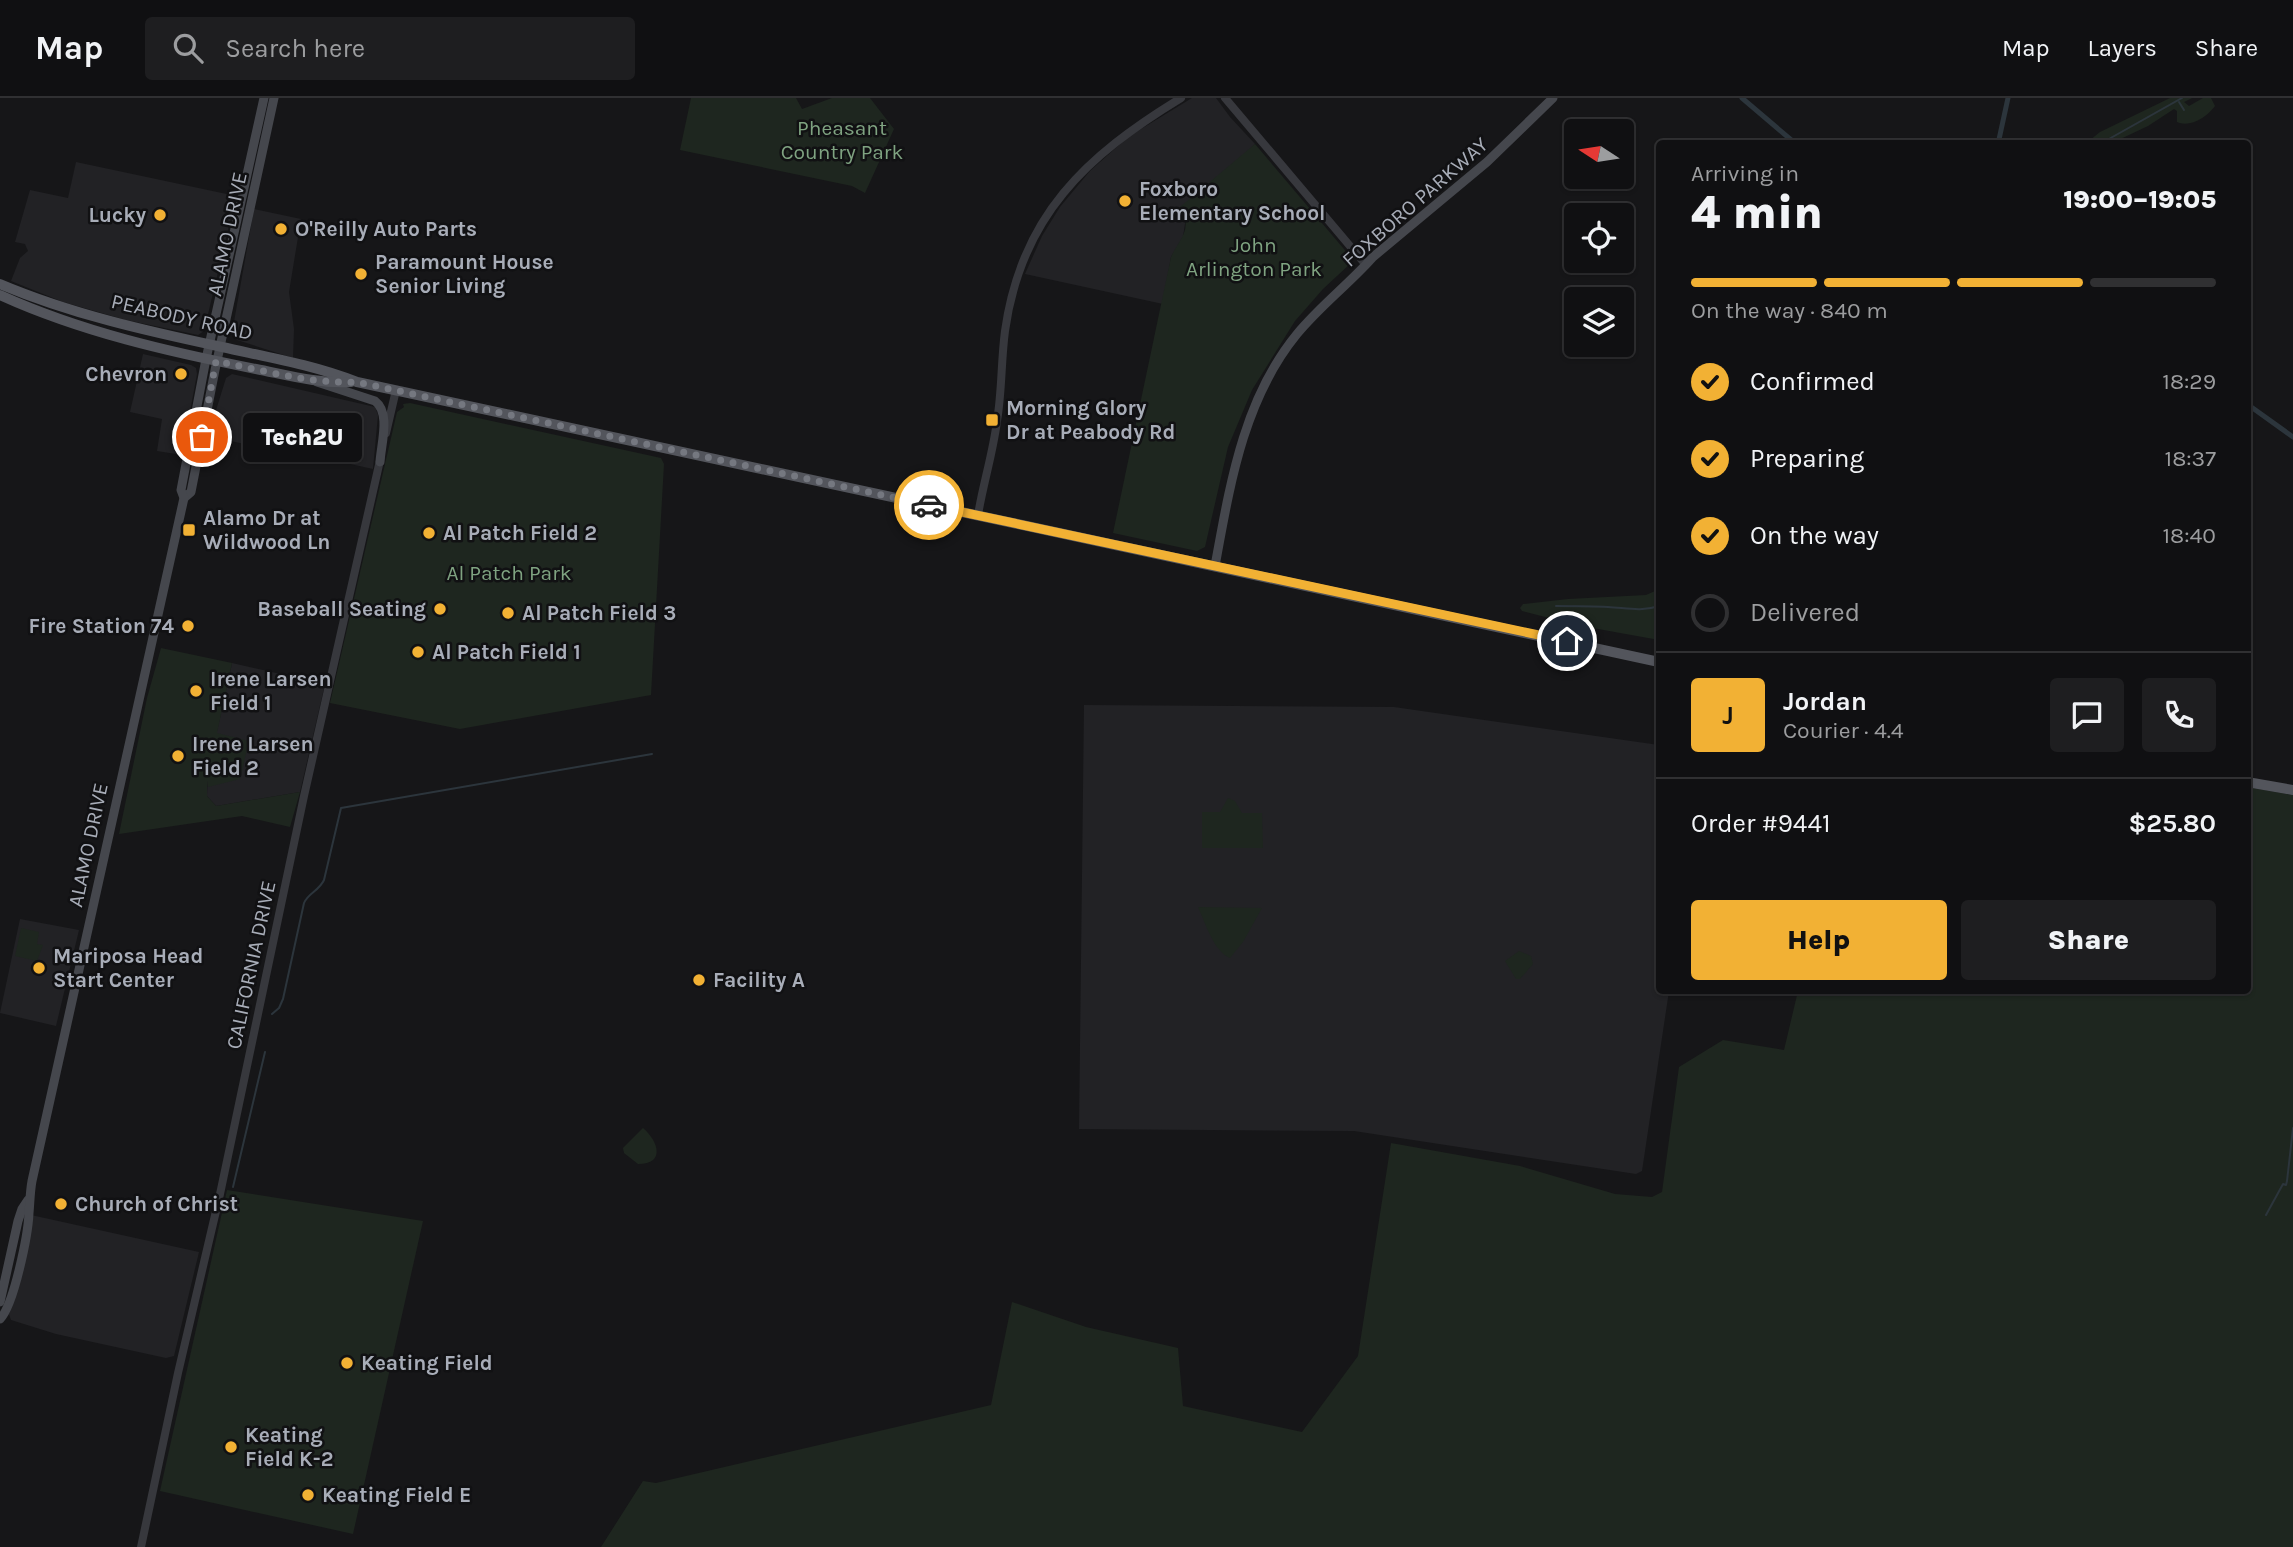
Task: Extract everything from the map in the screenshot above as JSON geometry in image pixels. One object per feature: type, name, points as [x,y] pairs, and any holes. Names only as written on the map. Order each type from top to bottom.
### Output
[{"type":"main road","name":"ALAMO DRIVE","points":[[215,345],[264,98]]},
{"type":"main road","name":"ALAMO DRIVE","points":[[0,1319],[6,1312],[17,1272],[29,1213],[28,1200],[184,498],[181,490],[274,98]]},
{"type":"main road","name":"FOXBORO PARKWAY","points":[[1215,566],[1247,424],[1262,390],[1297,334],[1366,265],[1487,162],[1553,98]]},
{"type":"main road","name":"PEABODY ROAD","points":[[0,284],[93,316],[339,374],[357,382],[1656,661]]},
{"type":"main road","name":"PEABODY ROAD","points":[[0,295],[23,306],[86,327],[211,360],[309,379],[336,383],[357,382]]},
{"type":"main road","points":[[309,379],[370,399],[380,405],[384,418],[380,462]]},
{"type":"main road","points":[[2251,783],[2293,790]]},
{"type":"main road","name":"ALAMO DRIVE","points":[[0,1302],[22,1210],[28,1200]]},
{"type":"main road","points":[[17,1272],[22,1210]]},
{"type":"street","points":[[978,515],[997,421],[1009,311],[1021,266],[1032,242],[1060,196],[1094,159],[1128,131],[1181,98]]},
{"type":"street","points":[[1225,98],[1366,265]]},
{"type":"street","name":"CALIFORNIA DRIVE","points":[[141,1547],[396,390]]},
{"type":"shaded area","name":"Foxboro Elementary School","points":[[1192,98],[1216,98],[1255,144],[1186,217],[1183,237],[1171,257],[1163,304],[1025,274],[1042,236],[1060,207],[1090,171],[1128,137]]},
{"type":"shaded area","points":[[76,162],[236,196],[204,331],[198,335],[126,320],[63,302],[11,281],[20,258],[28,251],[25,244],[15,242],[30,190],[68,198]]},
{"type":"shaded area","points":[[254,209],[301,219],[289,292],[294,329],[293,358],[237,340],[232,333]]},
{"type":"shaded area","points":[[143,354],[196,368],[182,455],[157,451],[162,419],[130,412]]},
{"type":"shaded area","points":[[232,374],[375,407],[378,415],[373,469],[259,444],[208,436],[226,378]]},
{"type":"shaded area","points":[[232,663],[325,684],[300,792],[216,806],[207,796],[208,772]]},
{"type":"shaded area","points":[[1084,705],[1394,707],[1656,745],[1656,994],[1669,994],[1642,1171],[1636,1174],[1354,1131],[1079,1129]]},
{"type":"shaded area","name":"Mariposa Head Start Center","points":[[20,919],[79,930],[56,1026],[0,1013]]},
{"type":"shaded area","points":[[31,1215],[199,1252],[174,1356],[166,1358],[56,1334],[11,1320],[9,1314],[15,1298]]},
{"type":"green space","name":"Pheasant Country Park","points":[[691,98],[796,98],[802,109],[832,98],[870,98],[894,129],[865,193],[852,186],[680,150]]},
{"type":"green space","points":[[2170,98],[2192,98],[2184,102],[2189,106],[2203,98],[2211,98],[2215,106],[2208,114],[2187,124],[2177,122],[2177,111],[2174,109],[2148,126],[2118,140],[2090,140],[2100,132]]},
{"type":"green space","name":"John Arlington Park","points":[[1255,144],[1349,255],[1351,263],[1295,321],[1252,390],[1228,447],[1205,547],[1197,551],[1113,533],[1171,257],[1186,227],[1180,207]]},
{"type":"green space","name":"Al Patch Park","points":[[410,403],[661,458],[664,464],[651,695],[460,729],[330,703],[397,412],[404,407],[403,404]]},
{"type":"green space","points":[[1656,591],[1656,639],[1576,625],[1522,611],[1520,608],[1523,604],[1568,599],[1646,595]]},
{"type":"green space","points":[[161,648],[232,663],[217,733],[249,741],[240,779],[208,787],[207,781],[207,796],[216,806],[300,792],[290,827],[242,816],[119,834],[147,698]]},
{"type":"green space","points":[[2251,788],[2293,795],[2293,1547],[601,1547],[643,1481],[656,1483],[991,1405],[1012,1302],[1086,1327],[1178,1348],[1183,1406],[1302,1432],[1358,1356],[1391,1143],[1520,1166],[1615,1194],[1652,1197],[1662,1192],[1679,1067],[1723,1040],[1784,1050],[1797,994],[2251,994]]},
{"type":"green space","points":[[1228,798],[1235,801],[1242,813],[1262,813],[1263,848],[1202,848],[1202,812],[1220,812]]},
{"type":"green space","points":[[1198,907],[1262,908],[1243,942],[1230,958],[1219,950]]},
{"type":"green space","points":[[21,928],[39,932],[37,944],[43,945],[37,961],[15,956]]},
{"type":"green space","points":[[1519,951],[1531,956],[1533,964],[1520,979],[1516,979],[1505,961]]},
{"type":"green space","points":[[643,1128],[657,1151],[653,1160],[638,1164],[624,1153],[623,1148]]},
{"type":"green space","points":[[227,1190],[423,1221],[353,1534],[160,1491]]},
{"type":"waterway","points":[[1742,98],[1791,140]]},
{"type":"waterway","points":[[1999,140],[2008,98]]},
{"type":"waterway","points":[[2107,140],[2182,98]]},
{"type":"waterway","points":[[2179,102],[2184,110]]},
{"type":"waterway","points":[[2251,407],[2293,437]]},
{"type":"waterway","points":[[1556,606],[1640,609],[1656,607]]},
{"type":"waterway","points":[[272,1014],[283,999],[304,903],[324,880],[341,808],[652,754]]},
{"type":"waterway","points":[[233,1187],[265,1052]]},
{"type":"waterway","points":[[2266,1215],[2283,1184],[2286,1185],[2293,1128]]},
{"type":"way so far","points":[[202,437],[216,361],[309,379],[336,383],[357,382],[929,505]]},
{"type":"place","name":"Foxboro Elementary School","points":[[1125,201]]},
{"type":"place","name":"Lucky","points":[[160,215]]},
{"type":"place","name":"O'Reilly Auto Parts","points":[[281,229]]},
{"type":"place","name":"Paramount House Senior Living","points":[[361,274]]},
{"type":"place","name":"Chevron","points":[[181,374]]},
{"type":"place","name":"Morning Glory Dr at Peabody Rd","points":[[992,420]]},
{"type":"place","name":"Tech2U","points":[[202,437]]},
{"type":"place","name":"Alamo Dr at Wildwood Ln","points":[[189,530]]},
{"type":"place","name":"Al Patch Field 2","points":[[429,533]]},
{"type":"place","name":"Baseball Seating","points":[[440,609]]},
{"type":"place","name":"Al Patch Field 3","points":[[508,613]]},
{"type":"place","name":"Fire Station 74","points":[[188,626]]},
{"type":"place","name":"Al Patch Field 1","points":[[418,652]]},
{"type":"place","name":"Irene Larsen Field 1","points":[[196,691]]},
{"type":"place","name":"Irene Larsen Field 2","points":[[178,756]]},
{"type":"place","name":"Mariposa Head Start Center","points":[[39,968]]},
{"type":"place","name":"Facility A","points":[[699,980]]},
{"type":"place","name":"Church of Christ","points":[[61,1204]]},
{"type":"place","name":"Keating Field","points":[[347,1363]]},
{"type":"place","name":"Keating Field K-2","points":[[231,1447]]},
{"type":"place","name":"Keating Field E","points":[[308,1495]]},
{"type":"route","points":[[929,505],[1567,641]]}]
